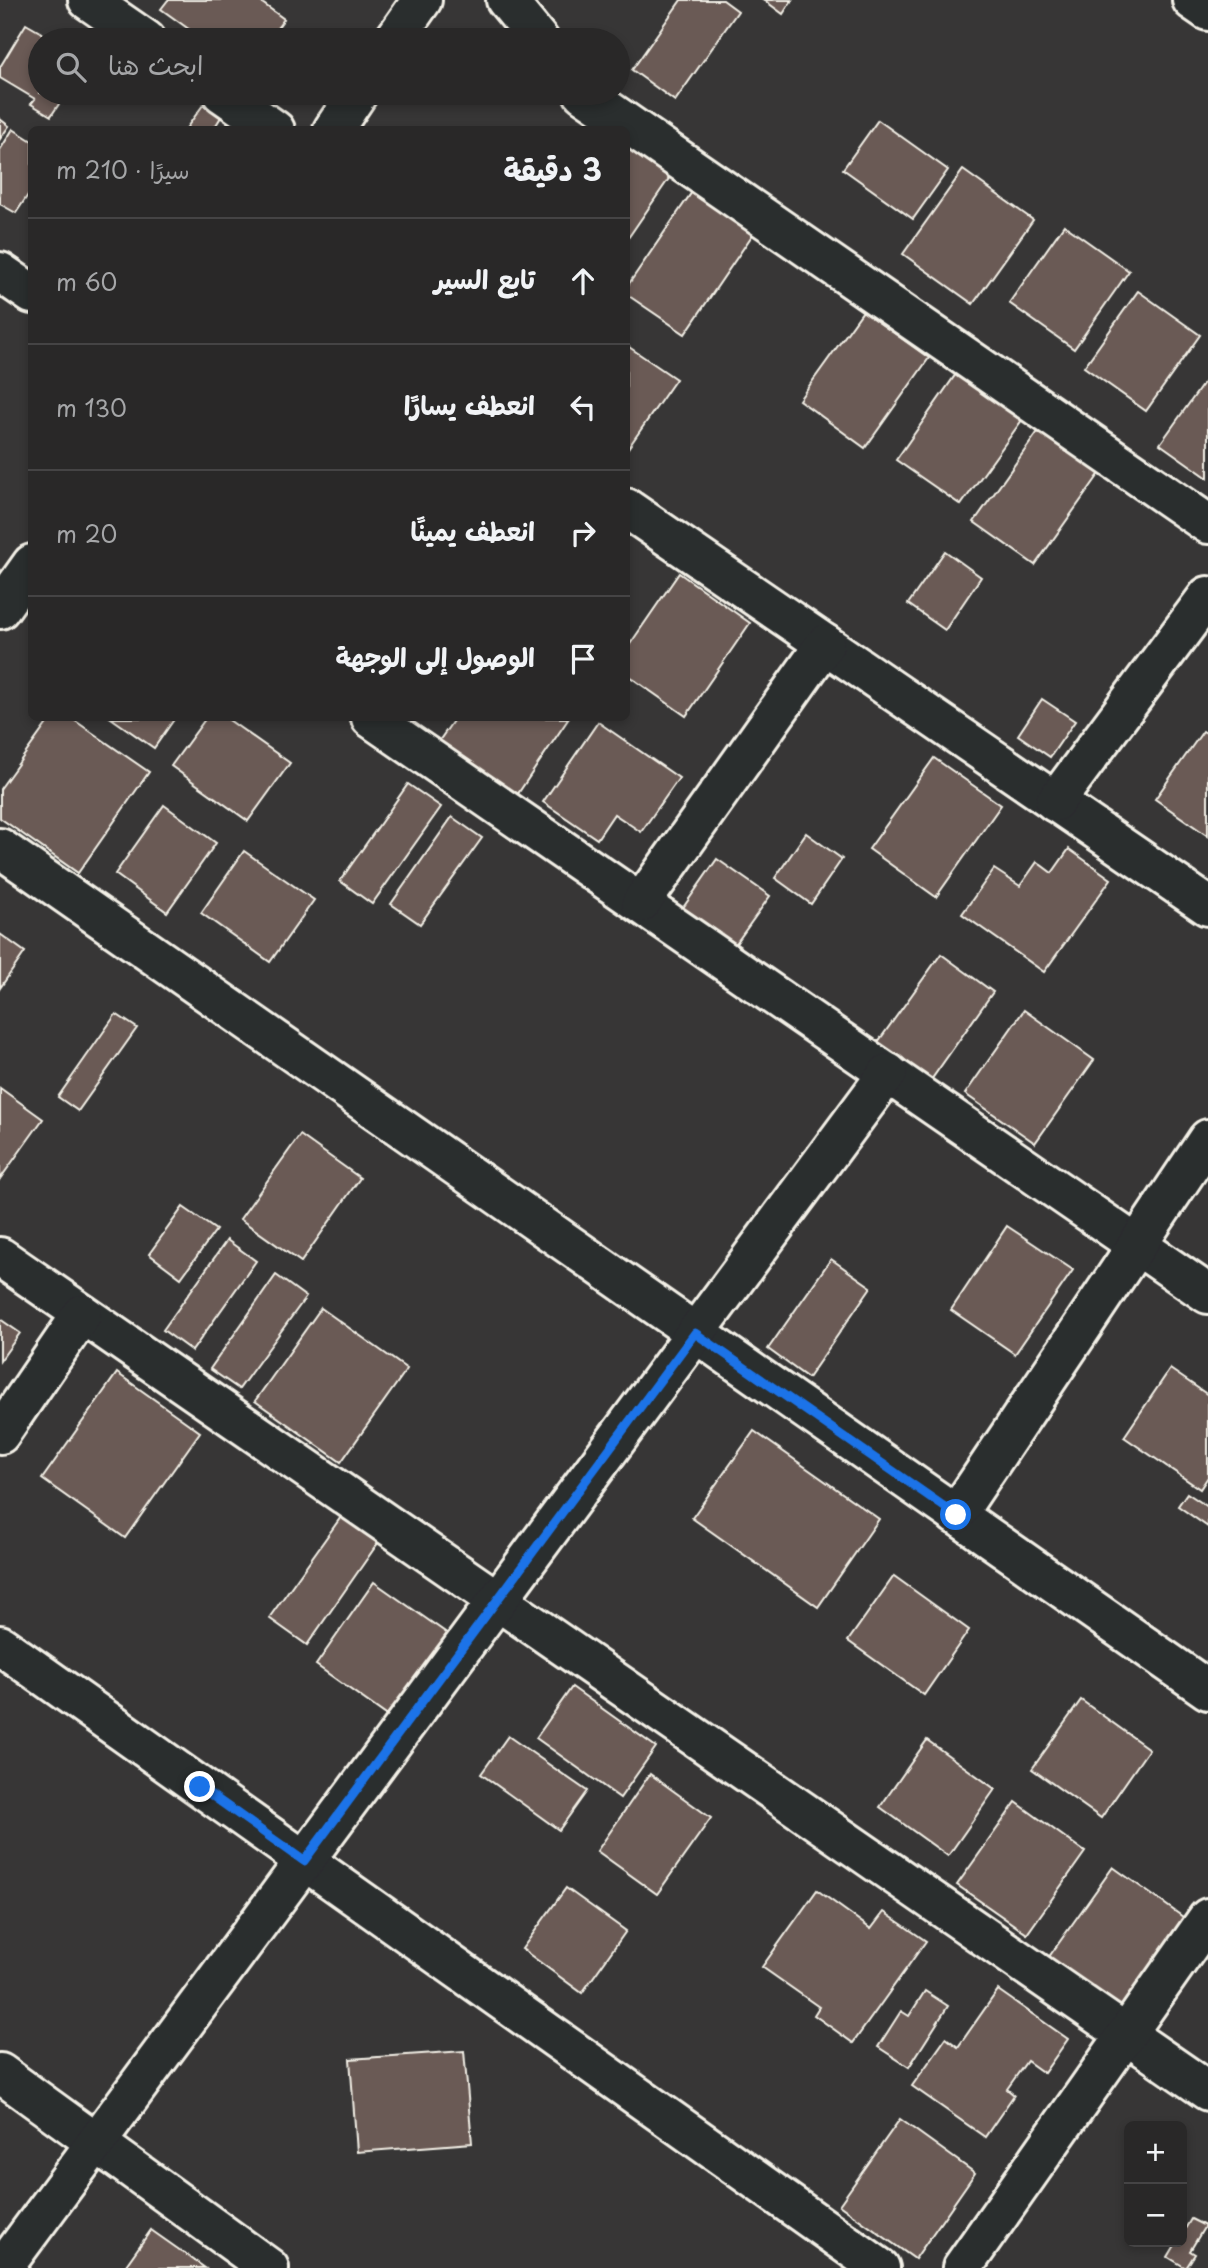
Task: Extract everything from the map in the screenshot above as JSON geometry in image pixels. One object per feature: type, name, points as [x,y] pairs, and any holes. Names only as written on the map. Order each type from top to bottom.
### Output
[{"type":"street","points":[[88,0],[129,28]]},
{"type":"street","points":[[402,28],[422,0]]},
{"type":"street","points":[[506,0],[529,28]]},
{"type":"street","points":[[1192,0],[1208,11]]},
{"type":"street","points":[[239,105],[269,126]]},
{"type":"street","points":[[336,126],[350,105]]},
{"type":"street","points":[[600,105],[1208,524]]},
{"type":"street","points":[[0,272],[28,291]]},
{"type":"street","points":[[630,511],[1208,906]]},
{"type":"street","points":[[0,609],[28,570]]},
{"type":"street","points":[[1055,802],[1208,596]]},
{"type":"street","points":[[641,903],[825,644]]},
{"type":"street","points":[[376,721],[1208,1294]]},
{"type":"street","points":[[0,848],[1208,1690]]},
{"type":"street","points":[[3,2268],[888,1073]]},
{"type":"street","points":[[956,1515],[1208,1139]]},
{"type":"street","points":[[0,1257],[1208,2091]]},
{"type":"street","points":[[0,1434],[82,1314]]},
{"type":"street","points":[[0,1646],[880,2268]]},
{"type":"street","points":[[962,2268],[1208,1918]]},
{"type":"street","points":[[0,2073],[269,2268]]},
{"type":"building","points":[[168,0],[258,0],[284,19],[277,28],[187,28],[161,9]]},
{"type":"building","points":[[681,0],[723,0],[738,11],[675,101],[632,70]]},
{"type":"building","points":[[764,0],[792,0],[783,14]]},
{"type":"building","points":[[26,24],[33,28],[28,28],[28,95],[0,78],[0,67]]},
{"type":"building","points":[[33,105],[58,105],[51,116]]},
{"type":"building","points":[[203,105],[221,117],[215,126],[188,126]]},
{"type":"building","points":[[0,119],[9,126],[0,139]]},
{"type":"building","points":[[878,120],[948,170],[913,219],[843,169]]},
{"type":"building","points":[[13,129],[28,138],[28,195],[16,213],[0,204],[0,150]]},
{"type":"building","points":[[630,150],[670,177],[630,235]]},
{"type":"building","points":[[963,170],[1033,220],[973,304],[903,254]]},
{"type":"building","points":[[692,192],[753,234],[685,334],[630,297],[630,282]]},
{"type":"building","points":[[1064,225],[1129,271],[1074,349],[1009,303]]},
{"type":"building","points":[[1138,291],[1200,335],[1146,411],[1084,367]]},
{"type":"building","points":[[863,311],[929,358],[865,448],[799,400]]},
{"type":"building","points":[[630,348],[676,379],[630,445]]},
{"type":"building","points":[[956,374],[1022,420],[961,505],[896,460]]},
{"type":"building","points":[[1208,377],[1208,478],[1160,444]]},
{"type":"building","points":[[1042,426],[1103,469],[1035,565],[974,522]]},
{"type":"building","points":[[945,551],[981,577],[945,630],[908,604]]},
{"type":"building","points":[[679,573],[750,623],[686,716],[630,677],[630,644]]},
{"type":"building","points":[[1042,699],[1075,721],[1050,757],[1018,735]]},
{"type":"building","points":[[49,721],[75,721],[149,772],[78,873],[0,818],[0,789]]},
{"type":"building","points":[[115,721],[173,721],[154,748]]},
{"type":"building","points":[[204,721],[230,721],[290,763],[248,821],[171,766]]},
{"type":"building","points":[[453,721],[567,721],[515,798],[437,744]]},
{"type":"building","points":[[598,722],[679,778],[641,832],[614,814],[597,839],[543,802]]},
{"type":"building","points":[[1203,731],[1208,734],[1208,836],[1155,799]]},
{"type":"building","points":[[934,758],[1001,805],[936,897],[869,849]]},
{"type":"building","points":[[408,784],[441,807],[372,904],[340,881]]},
{"type":"building","points":[[164,805],[216,843],[167,912],[115,874]]},
{"type":"building","points":[[452,817],[482,838],[420,924],[391,904]]},
{"type":"building","points":[[806,833],[842,859],[811,904],[775,878]]},
{"type":"building","points":[[1069,849],[1111,879],[1044,972],[962,914],[994,869],[1020,886],[1037,862],[1052,873]]},
{"type":"building","points":[[244,851],[314,900],[270,962],[201,913]]},
{"type":"building","points":[[717,859],[770,896],[732,949],[680,912]]},
{"type":"building","points":[[0,934],[25,952],[0,988]]},
{"type":"building","points":[[941,954],[993,992],[931,1080],[878,1042]]},
{"type":"building","points":[[1024,1010],[1094,1060],[1035,1143],[965,1094]]},
{"type":"building","points":[[116,1014],[137,1028],[78,1111],[58,1097]]},
{"type":"building","points":[[0,1088],[43,1119],[0,1179]]},
{"type":"building","points":[[300,1135],[360,1178],[301,1262],[240,1219]]},
{"type":"building","points":[[183,1207],[216,1230],[181,1278],[149,1254]]},
{"type":"building","points":[[1007,1226],[1073,1270],[1015,1354],[951,1310]]},
{"type":"building","points":[[227,1240],[256,1261],[192,1351],[163,1330]]},
{"type":"building","points":[[831,1259],[871,1287],[808,1378],[768,1349]]},
{"type":"building","points":[[276,1275],[306,1297],[239,1389],[210,1369]]},
{"type":"building","points":[[321,1308],[407,1369],[341,1462],[255,1401]]},
{"type":"building","points":[[0,1319],[20,1333],[0,1361]]},
{"type":"building","points":[[1170,1369],[1208,1395],[1208,1477],[1200,1489],[1124,1437]]},
{"type":"building","points":[[117,1373],[200,1432],[125,1538],[42,1479]]},
{"type":"building","points":[[754,1431],[879,1519],[818,1607],[692,1518]]},
{"type":"building","points":[[1187,1493],[1208,1507],[1208,1527],[1178,1506]]},
{"type":"building","points":[[341,1517],[378,1543],[307,1645],[269,1618]]},
{"type":"building","points":[[894,1576],[969,1630],[924,1695],[848,1641]]},
{"type":"building","points":[[374,1582],[448,1634],[389,1717],[316,1665]]},
{"type":"building","points":[[572,1687],[656,1747],[620,1798],[536,1738]]},
{"type":"building","points":[[1081,1700],[1149,1749],[1101,1818],[1032,1769]]},
{"type":"building","points":[[508,1736],[587,1791],[559,1830],[481,1774]]},
{"type":"building","points":[[927,1740],[995,1789],[948,1856],[880,1807]]},
{"type":"building","points":[[650,1774],[711,1818],[657,1894],[597,1851]]},
{"type":"building","points":[[1016,1802],[1085,1852],[1027,1934],[957,1885]]},
{"type":"building","points":[[1113,1867],[1197,1927],[1131,2021],[1046,1961]]},
{"type":"building","points":[[566,1888],[626,1931],[582,1993],[522,1949]]},
{"type":"building","points":[[817,1890],[871,1929],[884,1912],[926,1941],[853,2043],[814,2015],[819,2007],[762,1967]]},
{"type":"building","points":[[998,1990],[1068,2039],[1044,2073],[1027,2061],[1007,2089],[1014,2095],[985,2137],[912,2086],[946,2038],[958,2047]]},
{"type":"building","points":[[925,1991],[948,2006],[909,2067],[878,2047],[901,2011],[909,2016]]},
{"type":"building","points":[[464,2051],[472,2143],[357,2152],[350,2059]]},
{"type":"building","points":[[900,2119],[975,2173],[915,2259],[839,2205]]},
{"type":"building","points":[[1191,2219],[1205,2226],[1190,2251],[1195,2254],[1186,2268],[1168,2257],[1174,2247],[1187,2247],[1187,2226]]},
{"type":"building","points":[[151,2230],[205,2268],[124,2268]]},
{"type":"route","points":[[200,1787],[304,1861],[695,1333],[956,1515]]}]
